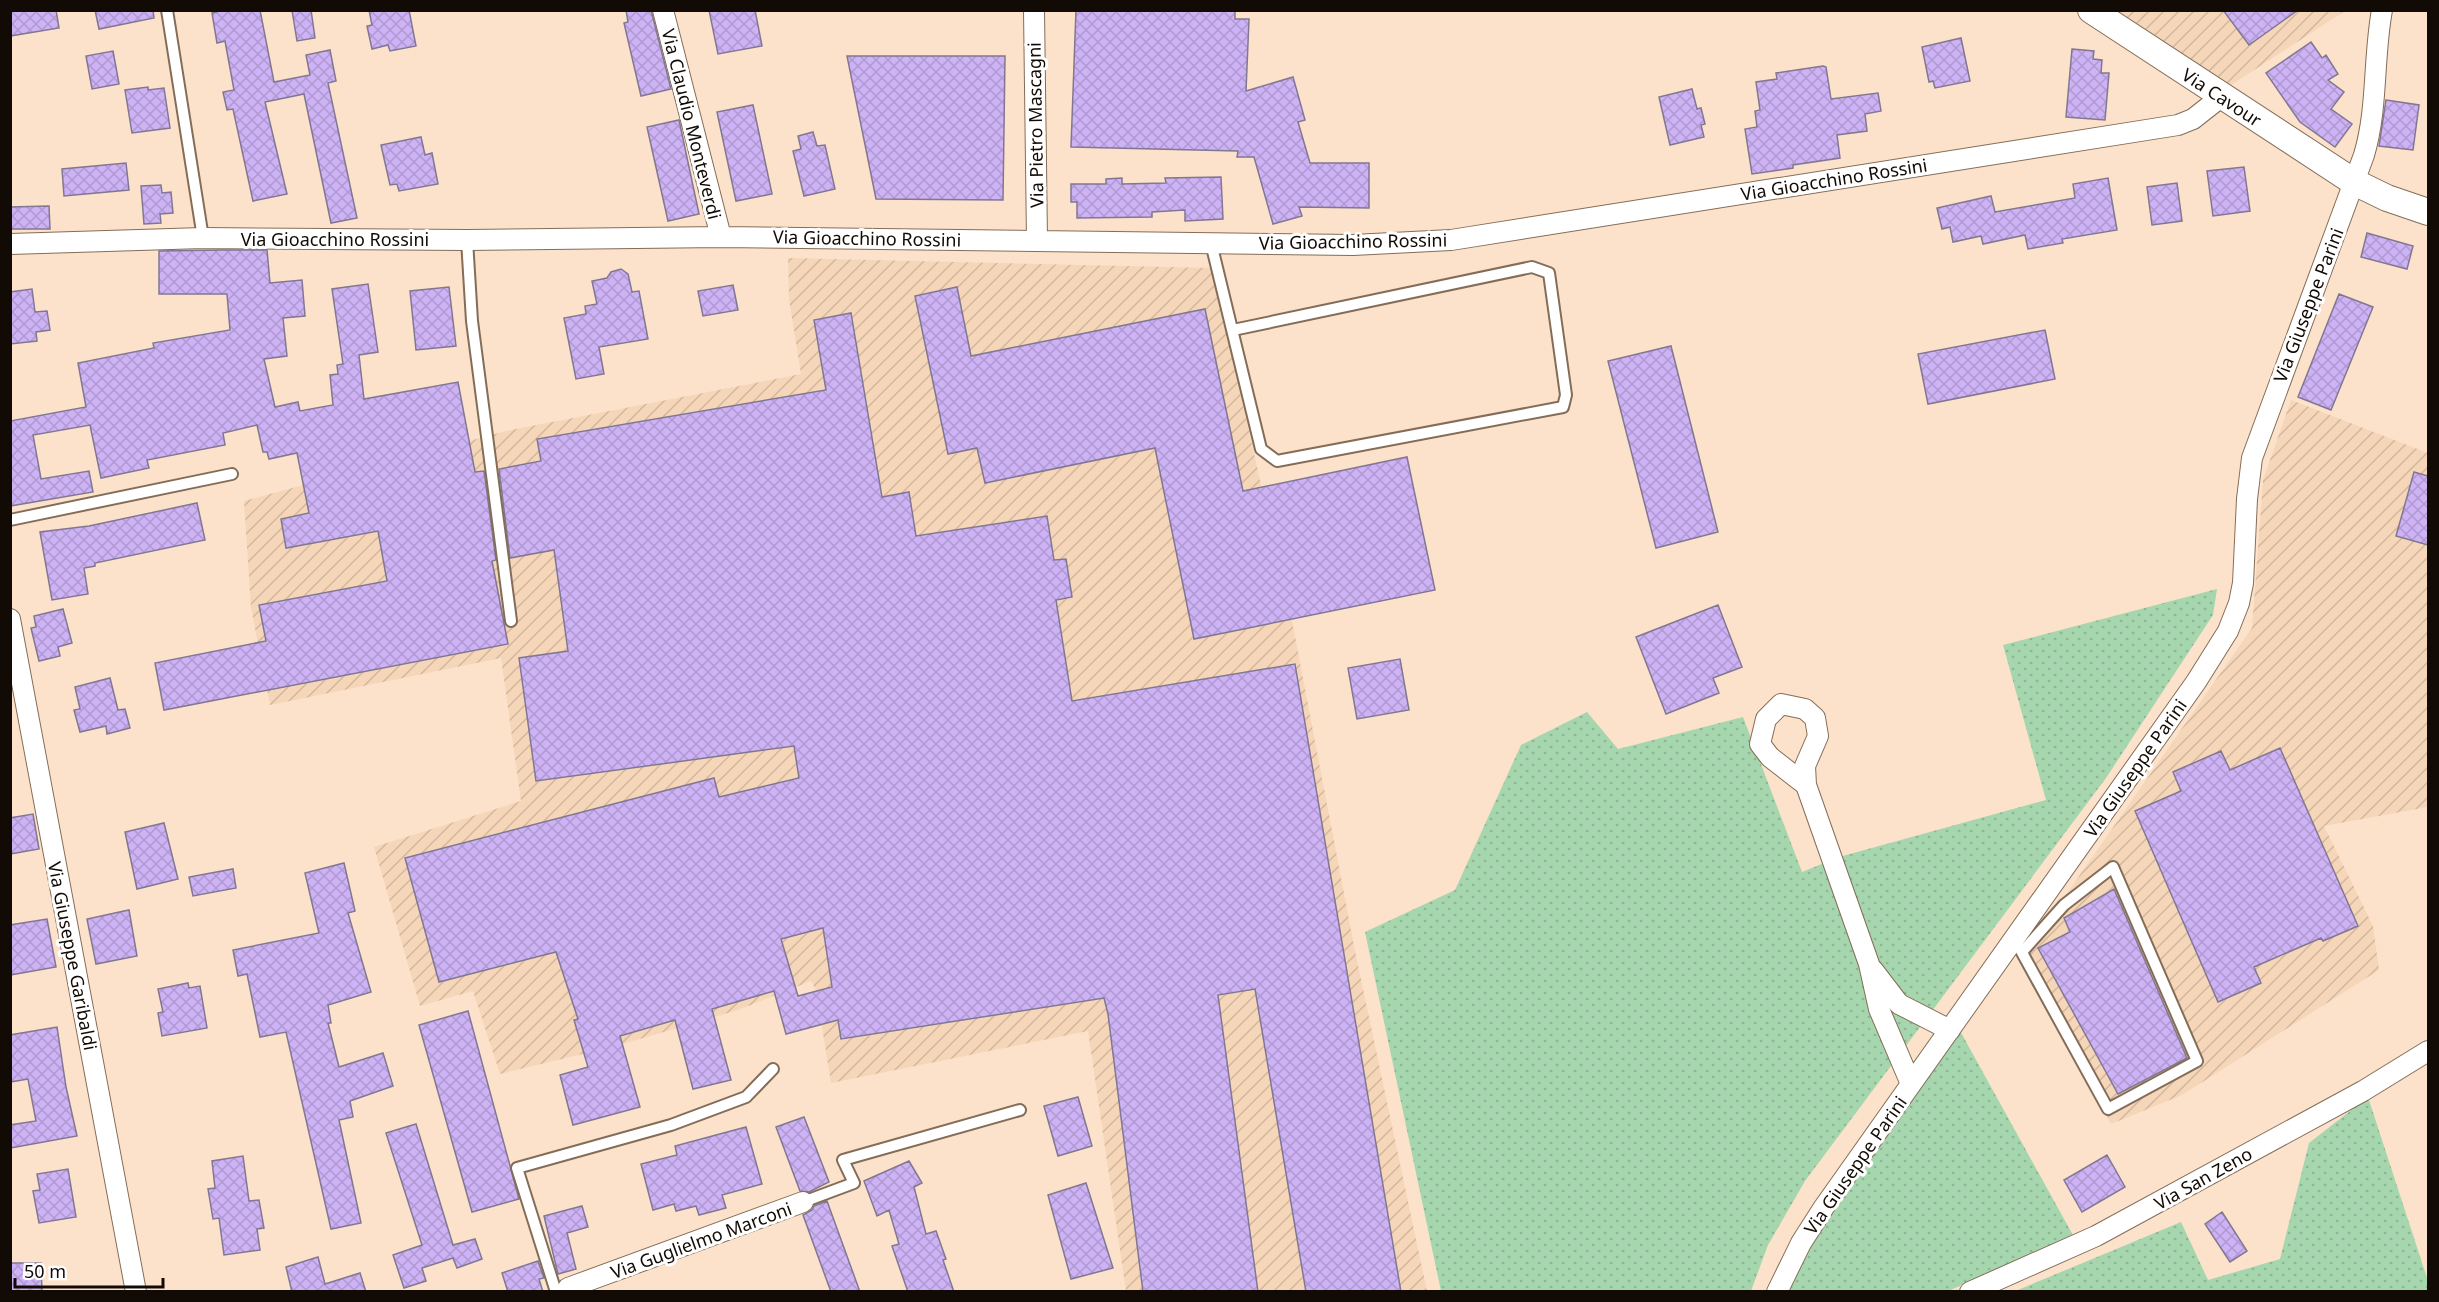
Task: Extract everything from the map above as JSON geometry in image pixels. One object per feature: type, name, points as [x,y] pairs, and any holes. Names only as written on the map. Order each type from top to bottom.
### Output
[{"type":"street","name":"Via Claudio Monteverdi","points":[[663,10],[721,237]]},
{"type":"street","name":"Via Pietro Mascagni","points":[[1034,10],[1037,240]]},
{"type":"street","name":"Via Cavour","points":[[2091,10],[2221,97],[2355,182],[2387,198],[2428,212]]},
{"type":"street","name":"Via Giuseppe Parini","points":[[1777,1292],[1809,1231],[1950,1030],[2018,945],[2196,682],[2231,626],[2243,583],[2248,481],[2254,449],[2355,182],[2372,128],[2375,60],[2382,10]]},
{"type":"street","name":"Via Gioacchino Rossini","points":[[10,244],[203,238],[467,240],[721,237],[1353,245],[1451,240],[2178,125],[2200,114],[2221,97]]},
{"type":"street","name":"Via Giuseppe Garibaldi","points":[[10,620],[136,1292]]},
{"type":"street","points":[[1806,785],[1869,964],[1879,1009],[1911,1084]]},
{"type":"street","points":[[1869,964],[1899,1004],[1950,1030]]},
{"type":"street","name":"Via San Zeno","points":[[1970,1292],[2096,1236],[2363,1091],[2428,1051]]},
{"type":"street","name":"Via Guglielmo Marconi","points":[[566,1292],[568,1288],[803,1202]]},
{"type":"lane","points":[[166,10],[203,238]]},
{"type":"lane","points":[[467,240],[472,321],[511,621]]},
{"type":"lane","points":[[1211,243],[1261,449],[1277,461],[1563,407],[1566,395],[1549,273],[1532,267],[1233,330]]},
{"type":"lane","points":[[10,520],[232,474]]},
{"type":"lane","points":[[2114,867],[2197,1061],[2108,1109],[2018,945],[2064,905],[2114,867]]},
{"type":"lane","points":[[556,1292],[517,1168],[671,1125],[746,1097],[773,1069]]},
{"type":"lane","points":[[803,1202],[854,1183],[843,1160],[1020,1110]]},
{"type":"shaded area","points":[[2118,11],[2345,11],[2231,85]]},
{"type":"shaded area","points":[[788,258],[1212,268],[1293,626],[1355,951],[1427,1291],[1126,1291],[1088,1031],[831,1083],[816,990],[811,981],[738,1010],[616,1046],[500,1074],[473,991],[420,1006],[374,847],[521,801],[501,658],[270,705],[251,608],[244,501],[506,431],[801,374],[789,299]]},
{"type":"shaded area","points":[[2291,400],[2428,453],[2428,807],[2324,826],[2373,926],[2379,970],[2182,1095],[2111,1124],[2024,955],[2252,628],[2263,480]]},
{"type":"green space","points":[[2217,589],[2213,615],[2106,778],[1805,1181],[1768,1245],[1751,1291],[1441,1291],[1365,932],[1455,890],[1521,745],[1587,712],[1618,749],[1743,717],[1802,872],[1839,857],[2046,800],[2003,645]]},
{"type":"green space","points":[[1959,1029],[2074,1237],[1948,1291],[1787,1292],[1809,1243]]},
{"type":"green space","points":[[2368,1097],[2428,1281],[2428,1292],[2013,1292],[2181,1222],[2208,1280],[2280,1259],[2309,1143]]},
{"type":"building","points":[[10,10],[56,10],[59,28],[10,36]]},
{"type":"building","points":[[95,10],[153,10],[154,18],[99,29]]},
{"type":"building","points":[[224,10],[260,10],[274,82],[310,75],[306,55],[330,50],[336,81],[328,83],[357,218],[331,223],[304,94],[265,102],[287,194],[253,201],[233,109],[227,110],[223,92],[234,90],[225,41],[217,43],[212,13]]},
{"type":"building","points":[[292,10],[311,10],[315,38],[297,41]]},
{"type":"building","points":[[369,10],[409,10],[416,46],[390,51],[388,45],[372,49],[367,26],[372,25]]},
{"type":"building","points":[[626,10],[651,10],[671,89],[641,96],[624,23],[628,22]]},
{"type":"building","points":[[709,10],[755,10],[762,46],[718,54]]},
{"type":"building","points":[[1076,10],[1235,10],[1235,19],[1249,19],[1246,91],[1293,77],[1305,120],[1298,122],[1310,163],[1369,163],[1369,208],[1299,207],[1302,216],[1273,224],[1254,157],[1237,157],[1238,151],[1071,147]]},
{"type":"building","points":[[2223,10],[2298,10],[2249,45]]},
{"type":"building","points":[[1961,38],[1970,81],[1935,88],[1933,81],[1929,82],[1922,47]]},
{"type":"building","points":[[2311,42],[2322,58],[2326,55],[2338,74],[2328,80],[2344,92],[2331,109],[2352,124],[2335,147],[2300,122],[2266,73]]},
{"type":"building","points":[[2072,49],[2094,51],[2093,59],[2102,60],[2101,73],[2109,73],[2105,120],[2066,117]]},
{"type":"building","points":[[113,51],[119,84],[92,89],[86,56]]},
{"type":"building","points":[[847,56],[1005,56],[1003,200],[876,199]]},
{"type":"building","points":[[1826,67],[1831,99],[1878,93],[1881,111],[1865,114],[1867,131],[1837,135],[1840,158],[1752,174],[1745,129],[1757,127],[1755,111],[1760,110],[1756,82],[1777,79],[1776,73]]},
{"type":"building","points":[[148,87],[148,90],[164,88],[170,128],[132,133],[125,90]]},
{"type":"building","points":[[1692,89],[1697,109],[1701,108],[1705,124],[1701,125],[1704,137],[1670,145],[1659,97]]},
{"type":"building","points":[[2386,100],[2419,105],[2413,150],[2379,146]]},
{"type":"building","points":[[753,105],[772,194],[736,201],[717,112]]},
{"type":"building","points":[[679,120],[699,214],[668,221],[647,127]]},
{"type":"building","points":[[813,132],[817,146],[825,145],[835,189],[804,196],[793,151],[801,149],[798,136]]},
{"type":"building","points":[[421,137],[425,155],[432,153],[438,184],[399,191],[397,184],[390,185],[381,145]]},
{"type":"building","points":[[126,163],[129,190],[64,196],[62,169]]},
{"type":"building","points":[[2244,167],[2250,211],[2213,216],[2207,171]]},
{"type":"building","points":[[1221,177],[1223,219],[1185,221],[1185,210],[1152,212],[1152,217],[1077,218],[1077,202],[1071,202],[1071,184],[1106,184],[1106,179],[1122,178],[1122,184],[1166,183],[1165,178]]},
{"type":"building","points":[[2108,178],[2117,230],[2062,239],[2063,243],[2028,249],[2025,235],[1983,244],[1981,236],[1953,242],[1950,227],[1942,229],[1937,208],[1991,196],[1995,212],[2075,198],[2073,184]]},
{"type":"building","points":[[2177,183],[2182,221],[2152,225],[2147,187]]},
{"type":"building","points":[[161,185],[162,193],[171,192],[173,213],[160,214],[161,223],[144,224],[141,186]]},
{"type":"building","points":[[49,206],[50,229],[10,229],[10,207]]},
{"type":"building","points":[[2367,233],[2413,246],[2407,269],[2361,257]]},
{"type":"building","points":[[267,250],[270,283],[302,280],[305,316],[283,318],[287,356],[264,359],[275,407],[298,402],[300,411],[333,405],[330,375],[338,374],[337,365],[343,364],[332,289],[368,284],[378,352],[359,355],[364,399],[458,382],[475,472],[484,471],[496,560],[492,561],[508,644],[164,710],[155,663],[266,641],[259,605],[387,581],[378,531],[286,548],[281,519],[309,513],[297,453],[269,459],[267,452],[263,452],[257,425],[223,433],[225,445],[147,460],[149,468],[101,478],[90,425],[33,435],[41,479],[89,471],[93,492],[10,506],[10,421],[86,407],[78,363],[154,348],[153,343],[230,330],[227,294],[159,294],[159,251]]},
{"type":"building","points":[[621,269],[628,274],[632,292],[639,291],[648,339],[599,347],[604,374],[576,379],[564,318],[586,314],[585,306],[597,304],[592,281],[607,278],[611,272]]},
{"type":"building","points":[[733,285],[738,310],[703,316],[698,291]]},
{"type":"building","points":[[449,287],[456,346],[416,350],[410,291]]},
{"type":"building","points":[[957,287],[971,356],[1205,309],[1243,491],[1407,457],[1435,590],[1194,639],[1155,448],[985,483],[977,448],[948,454],[915,296]]},
{"type":"building","points":[[32,289],[35,312],[47,311],[50,330],[36,332],[37,341],[10,344],[10,292]]},
{"type":"building","points":[[2339,294],[2373,307],[2331,410],[2298,397]]},
{"type":"building","points":[[851,313],[882,497],[909,492],[916,536],[1047,516],[1054,560],[1066,559],[1072,597],[1056,600],[1072,701],[1295,664],[1401,1292],[1306,1292],[1255,989],[1218,995],[1258,1292],[1143,1292],[1108,1014],[1104,998],[841,1039],[838,1020],[786,1034],[774,991],[712,1009],[731,1080],[693,1089],[675,1020],[620,1036],[640,1107],[573,1125],[560,1075],[588,1067],[574,1020],[578,1019],[556,952],[439,982],[405,858],[714,778],[719,797],[799,778],[794,746],[536,781],[519,658],[568,651],[554,550],[510,558],[499,469],[541,461],[537,439],[826,390],[814,320]],"holes":[[[823,928],[832,987],[798,996],[781,939]]]},
{"type":"building","points":[[2045,330],[2055,379],[1928,404],[1918,354]]},
{"type":"building","points":[[1671,346],[1718,532],[1656,548],[1608,361]]},
{"type":"building","points":[[2414,472],[2428,476],[2428,545],[2396,536]]},
{"type":"building","points":[[197,503],[205,540],[95,563],[95,566],[84,568],[88,594],[52,600],[40,532],[89,526]]},
{"type":"building","points":[[1718,605],[1742,667],[1713,678],[1719,693],[1666,714],[1636,637]]},
{"type":"building","points":[[63,609],[72,643],[58,647],[60,656],[39,661],[31,628],[36,627],[34,616]]},
{"type":"building","points":[[1400,659],[1409,710],[1357,719],[1348,668]]},
{"type":"building","points":[[110,678],[118,710],[125,709],[130,728],[107,734],[106,726],[80,732],[74,710],[80,709],[75,687]]},
{"type":"building","points":[[2280,748],[2358,926],[2323,941],[2321,938],[2254,967],[2261,983],[2218,1002],[2135,811],[2181,791],[2173,772],[2221,751],[2230,770]]},
{"type":"building","points":[[33,814],[39,849],[10,854],[10,818]]},
{"type":"building","points":[[164,823],[178,879],[137,889],[125,832]]},
{"type":"building","points":[[344,863],[355,911],[348,913],[371,992],[328,1005],[331,1023],[328,1023],[339,1067],[383,1053],[393,1086],[350,1101],[353,1117],[339,1120],[361,1223],[331,1229],[286,1032],[260,1037],[247,974],[238,976],[233,950],[319,933],[305,873]]},
{"type":"building","points":[[233,869],[236,888],[193,896],[189,877]]},
{"type":"building","points":[[2114,889],[2187,1058],[2118,1094],[2038,948],[2070,932],[2064,918]]},
{"type":"building","points":[[129,910],[137,956],[96,964],[87,919]]},
{"type":"building","points":[[47,919],[56,967],[10,975],[10,925]]},
{"type":"building","points":[[188,983],[189,988],[200,986],[207,1028],[162,1036],[158,1013],[163,1012],[158,989]]},
{"type":"building","points":[[468,1011],[519,1199],[472,1212],[419,1025]]},
{"type":"building","points":[[57,1027],[66,1087],[77,1136],[10,1148],[10,1125],[36,1121],[28,1079],[10,1082],[10,1035]]},
{"type":"building","points":[[1078,1097],[1092,1146],[1058,1156],[1044,1106]]},
{"type":"building","points":[[804,1117],[829,1182],[809,1192],[800,1191],[776,1127]]},
{"type":"building","points":[[416,1124],[453,1245],[475,1239],[482,1259],[457,1268],[453,1258],[422,1268],[426,1281],[404,1288],[393,1255],[422,1245],[386,1133]]},
{"type":"building","points":[[746,1127],[762,1184],[722,1195],[726,1208],[699,1215],[696,1206],[676,1211],[674,1204],[653,1210],[641,1164],[677,1155],[675,1146]]},
{"type":"building","points":[[2107,1155],[2125,1187],[2082,1212],[2064,1180]]},
{"type":"building","points":[[243,1156],[249,1201],[259,1200],[264,1228],[257,1229],[260,1250],[224,1255],[219,1218],[213,1219],[208,1189],[215,1188],[212,1161]]},
{"type":"building","points":[[909,1161],[922,1183],[914,1187],[926,1234],[936,1231],[954,1292],[908,1292],[892,1246],[899,1244],[889,1210],[877,1216],[864,1181]]},
{"type":"building","points":[[68,1169],[76,1217],[39,1223],[33,1191],[40,1190],[37,1174]]},
{"type":"building","points":[[1086,1183],[1113,1268],[1071,1279],[1048,1195]]},
{"type":"building","points":[[827,1201],[860,1292],[831,1292],[803,1215],[812,1210],[814,1206]]},
{"type":"building","points":[[582,1206],[588,1227],[567,1233],[576,1269],[558,1274],[544,1216]]},
{"type":"building","points":[[2222,1212],[2247,1251],[2230,1262],[2205,1224]]},
{"type":"building","points":[[318,1257],[325,1284],[360,1273],[366,1292],[292,1292],[286,1267]]},
{"type":"building","points":[[538,1261],[544,1278],[539,1279],[543,1292],[508,1292],[502,1273]]},
{"type":"building","points":[[10,1263],[41,1263],[42,1292],[10,1292]]}]
